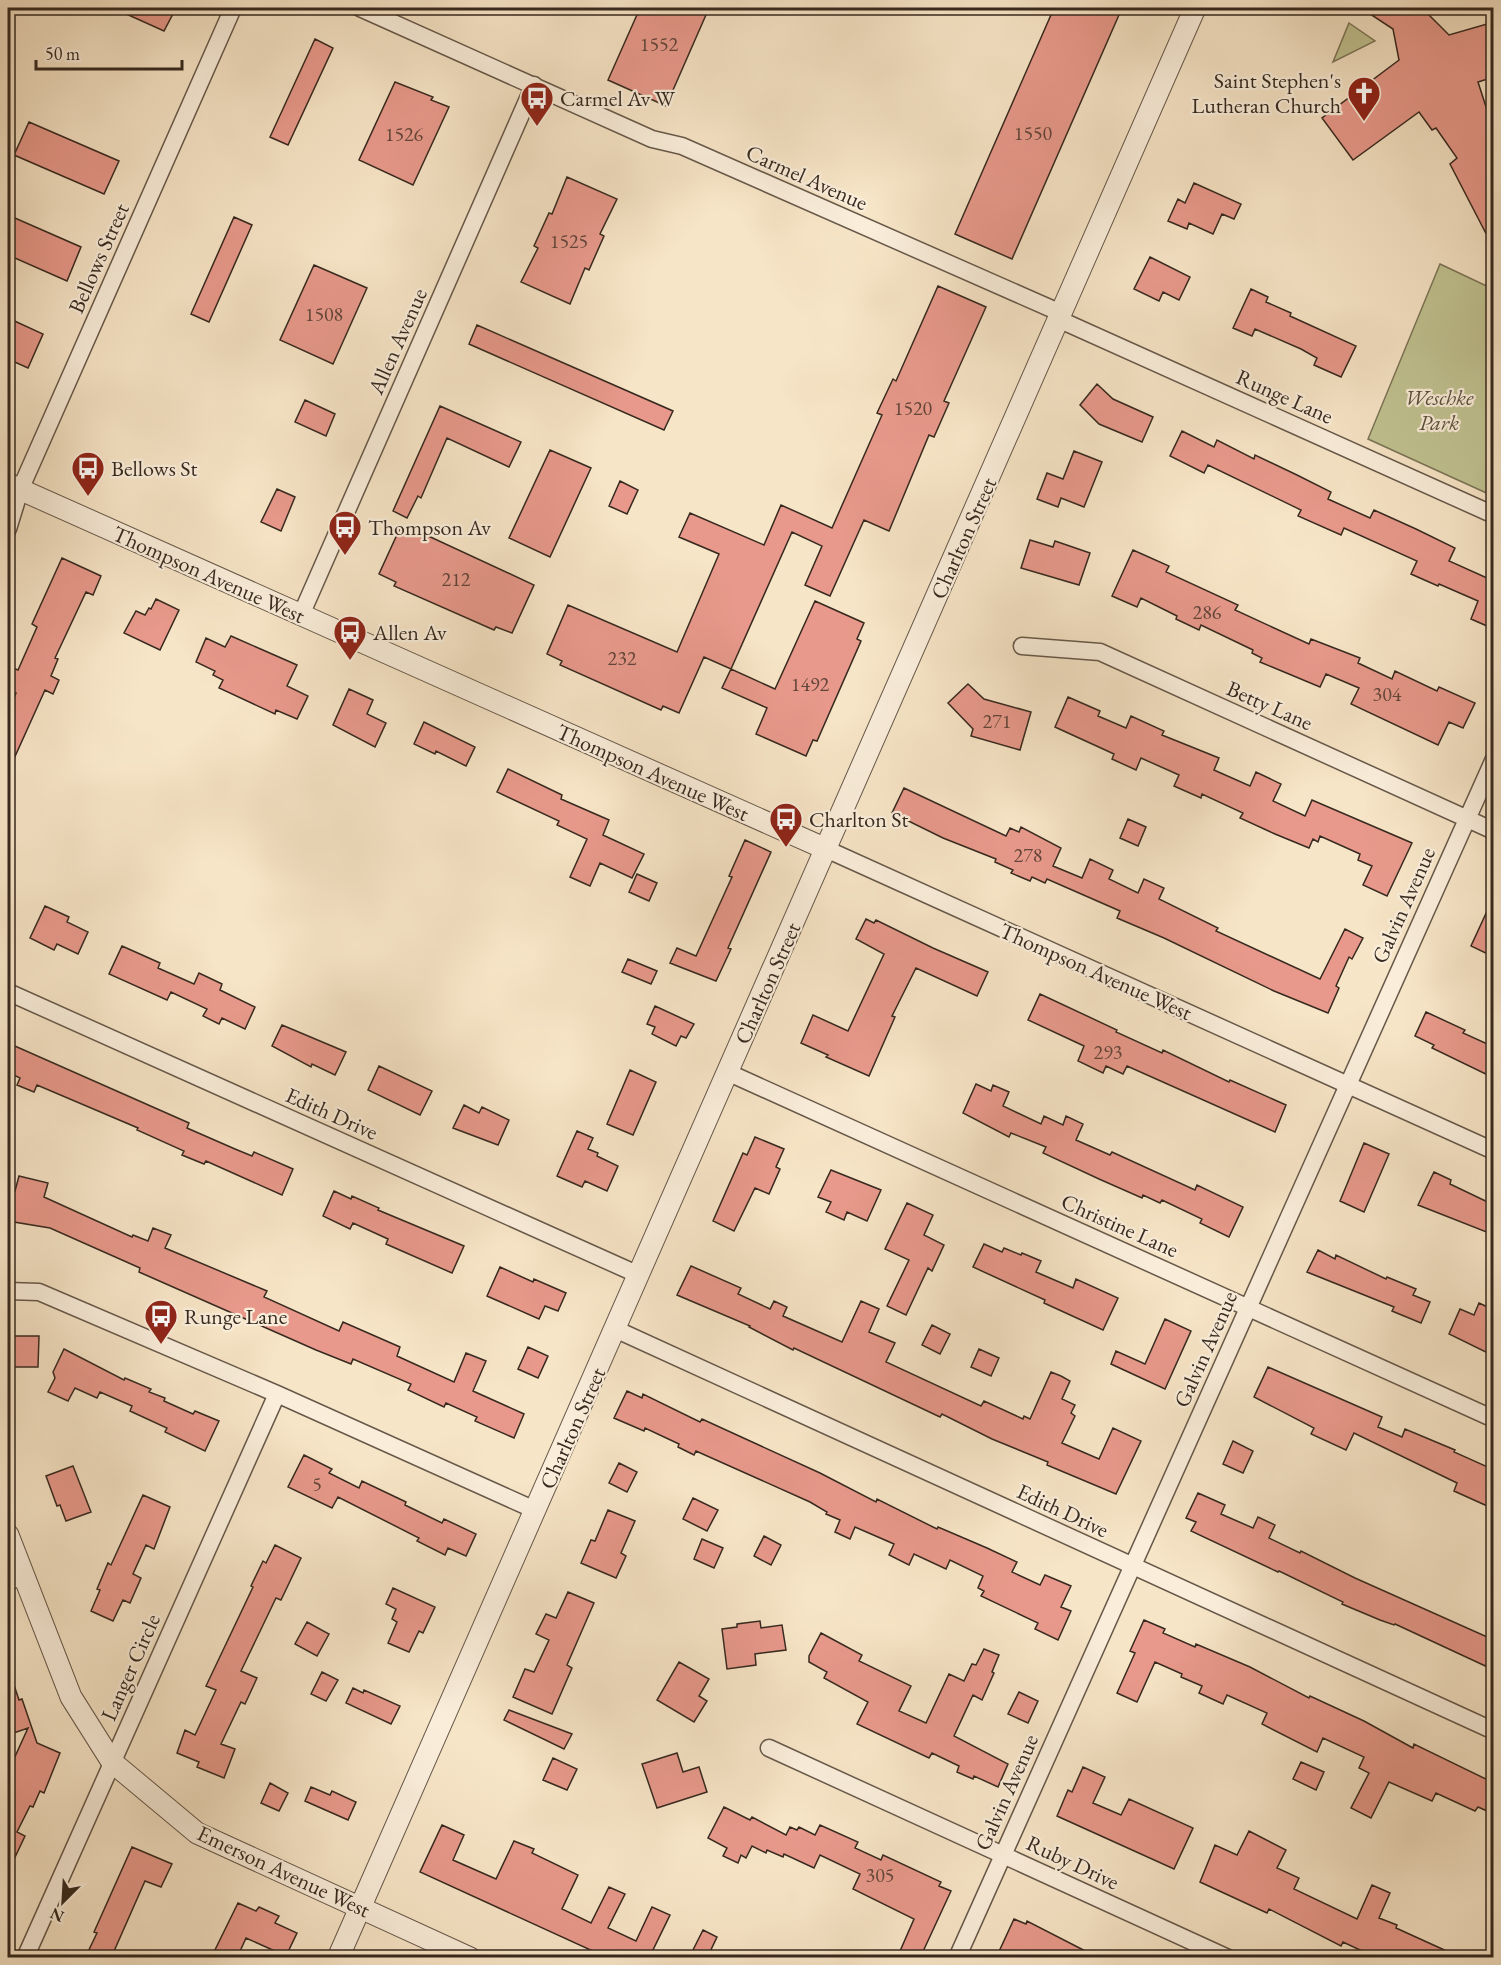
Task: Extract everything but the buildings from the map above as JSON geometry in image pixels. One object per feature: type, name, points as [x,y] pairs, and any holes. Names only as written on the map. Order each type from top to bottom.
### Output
[{"type":"street","name":"Bellows Street","points":[[8,529],[14,487],[233,8]]},
{"type":"street","name":"Carmel Avenue","points":[[360,8],[652,139],[682,146],[1060,316]]},
{"type":"street","name":"Charlton Street","points":[[338,1958],[1195,8]]},
{"type":"street","name":"Allen Avenue","points":[[302,615],[534,85]]},
{"type":"street","name":"Runge Lane","points":[[1060,316],[1494,515]]},
{"type":"street","name":"Thompson Avenue West","points":[[14,487],[826,849],[1494,1151]]},
{"type":"street","name":"Betty Lane","points":[[1022,646],[1100,652],[1494,831]]},
{"type":"street","name":"Galvin Avenue","points":[[957,1958],[1494,759]]},
{"type":"street","name":"Edith Drive","points":[[8,992],[639,1275]]},
{"type":"street","name":"Christine Lane","points":[[728,1072],[1494,1419]]},
{"type":"street","points":[[8,1291],[39,1292],[277,1394],[535,1510]]},
{"type":"street","name":"Edith Drive","points":[[615,1329],[1494,1731]]},
{"type":"street","name":"Langer Circle","points":[[25,1958],[277,1394]]},
{"type":"street","name":"Emerson Avenue West","points":[[8,1535],[15,1579],[71,1697],[112,1762],[198,1833],[470,1958]]},
{"type":"street","name":"Ruby Drive","points":[[769,1748],[1228,1958]]},
{"type":"green space","points":[[1349,23],[1375,41],[1333,62]]},
{"type":"green space","name":"Weschke Park","points":[[1440,264],[1493,289],[1493,496],[1368,439]]},
{"type":"place","name":"Saint Stephen's Lutheran Church","points":[[1364,122]]},
{"type":"place","name":"Carmel Av W","points":[[537,127]]},
{"type":"place","name":"Bellows St","points":[[88,497]]},
{"type":"place","name":"Thompson Av","points":[[345,556]]},
{"type":"place","name":"Allen Av","points":[[350,661]]},
{"type":"place","name":"Charlton St","points":[[786,848]]},
{"type":"place","name":"Runge Lane","points":[[161,1345]]}]
